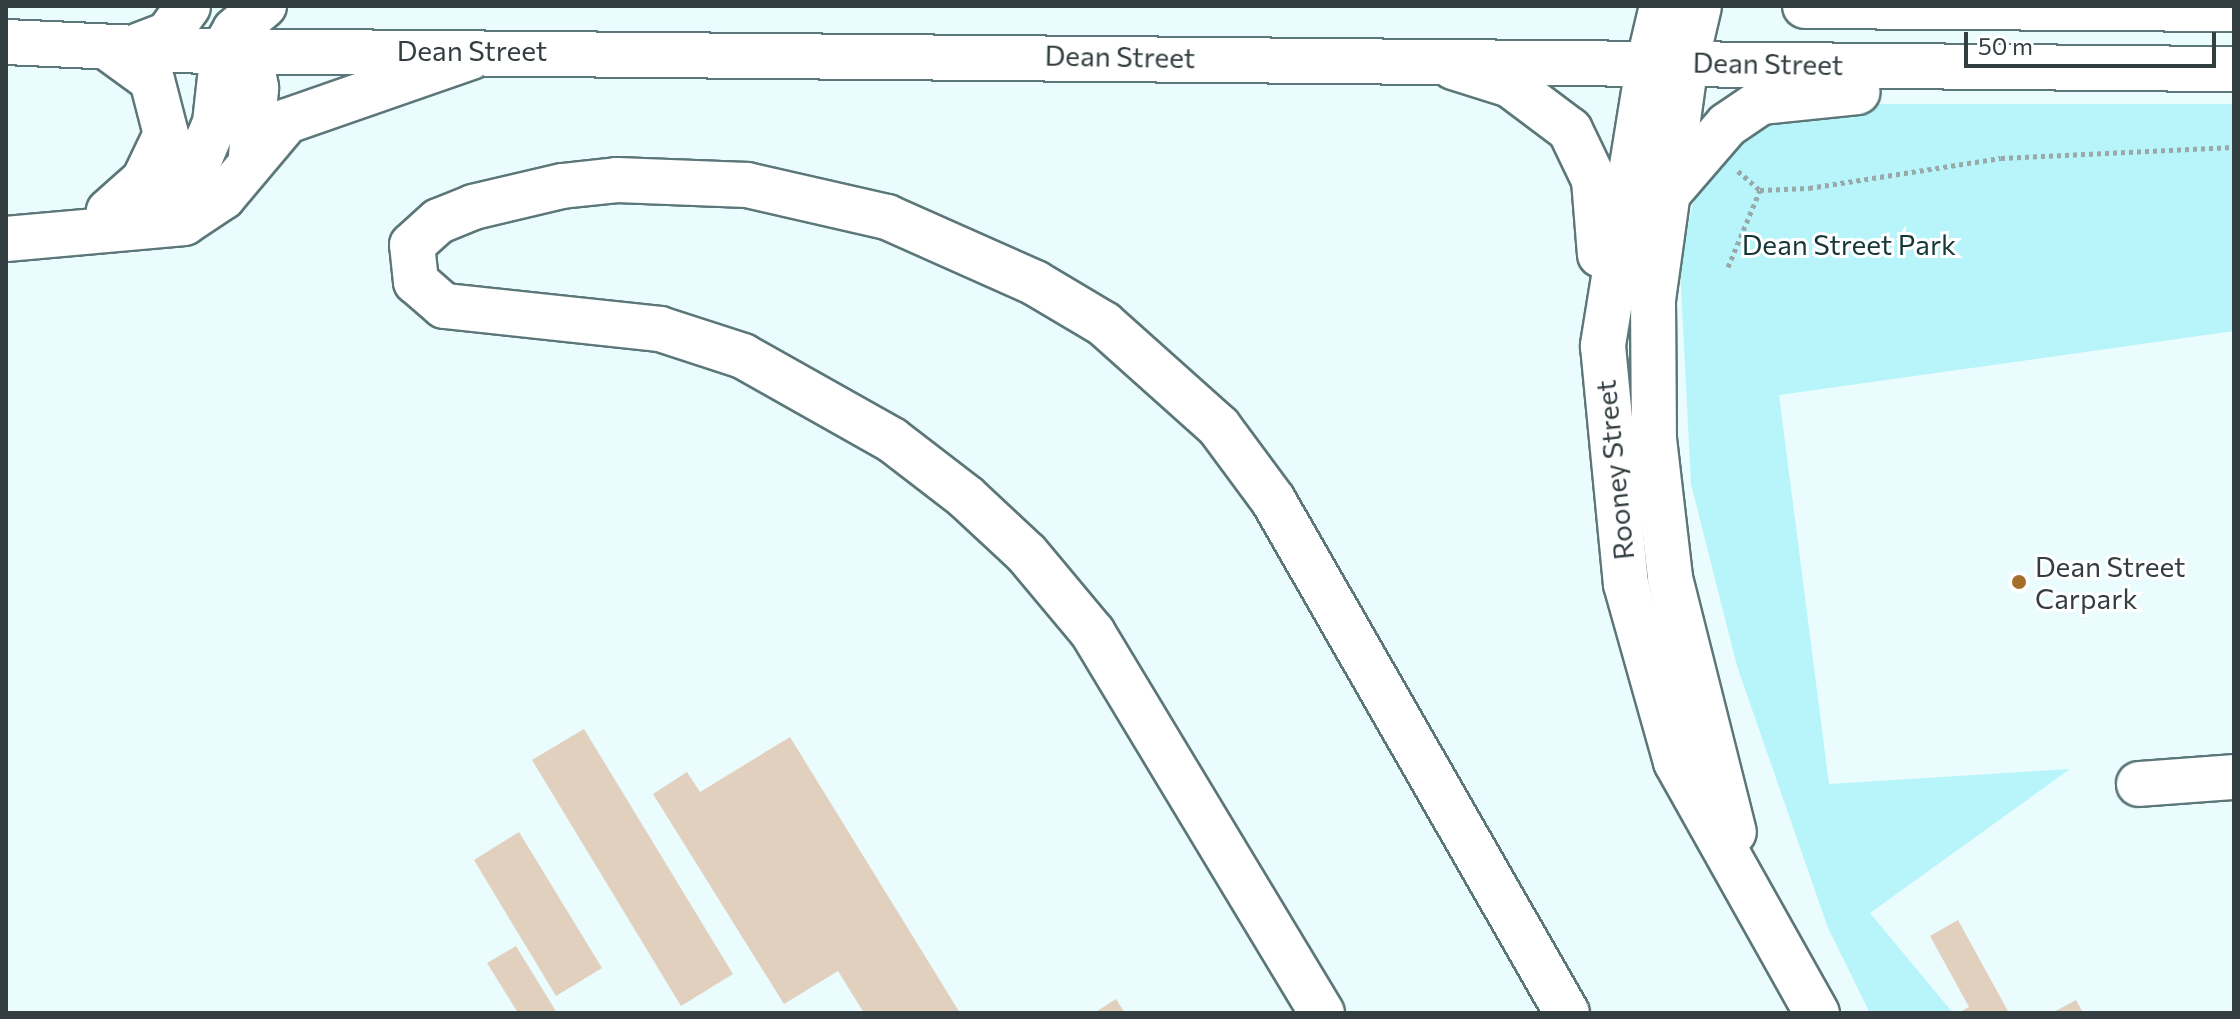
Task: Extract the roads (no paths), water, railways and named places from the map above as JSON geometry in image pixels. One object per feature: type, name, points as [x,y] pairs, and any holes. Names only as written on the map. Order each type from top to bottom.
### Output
[{"type":"main road","points":[[53,237],[131,195],[166,134],[152,80],[120,48],[168,34],[188,6]]},
{"type":"main road","name":"Rooney Street","points":[[1662,6],[1667,61],[1664,198],[1652,332],[1670,578],[1718,786],[1760,910]]},
{"type":"main road","name":"Rooney Street","points":[[1699,6],[1667,61],[1605,317],[1606,439],[1626,584],[1676,762],[1817,1013]]},
{"type":"main road","name":"Dean Street","points":[[1805,6],[2234,9]]},
{"type":"main road","points":[[53,237],[146,209],[182,183],[208,145],[236,29]]},
{"type":"main road","points":[[236,29],[256,88],[251,156]]},
{"type":"main road","name":"Dean Street","points":[[6,42],[120,48],[236,29],[500,49],[2234,69]]},
{"type":"main road","points":[[6,239],[184,223],[223,197],[251,156],[303,112],[500,49]]},
{"type":"main road","points":[[1404,60],[1494,78],[1570,130],[1594,180],[1605,317]]},
{"type":"main road","points":[[1664,198],[1727,125],[1761,102],[1887,91],[2017,68]]},
{"type":"main road","points":[[1322,1013],[1093,633],[966,497],[892,440],[743,356],[660,329],[444,306],[416,282],[412,245],[439,221],[473,207],[562,186],[630,179],[747,185],[887,217],[1035,283],[1104,324],[1219,427],[1273,500],[1567,1013]]},
{"type":"main road","points":[[1626,584],[1670,578]]},
{"type":"main road","points":[[2139,784],[2234,777]]},
{"type":"place","name":"Dean Street Carpark","points":[[2019,582]]},
{"type":"park label","name":"Dean Street Park","points":[[1849,244]]}]
